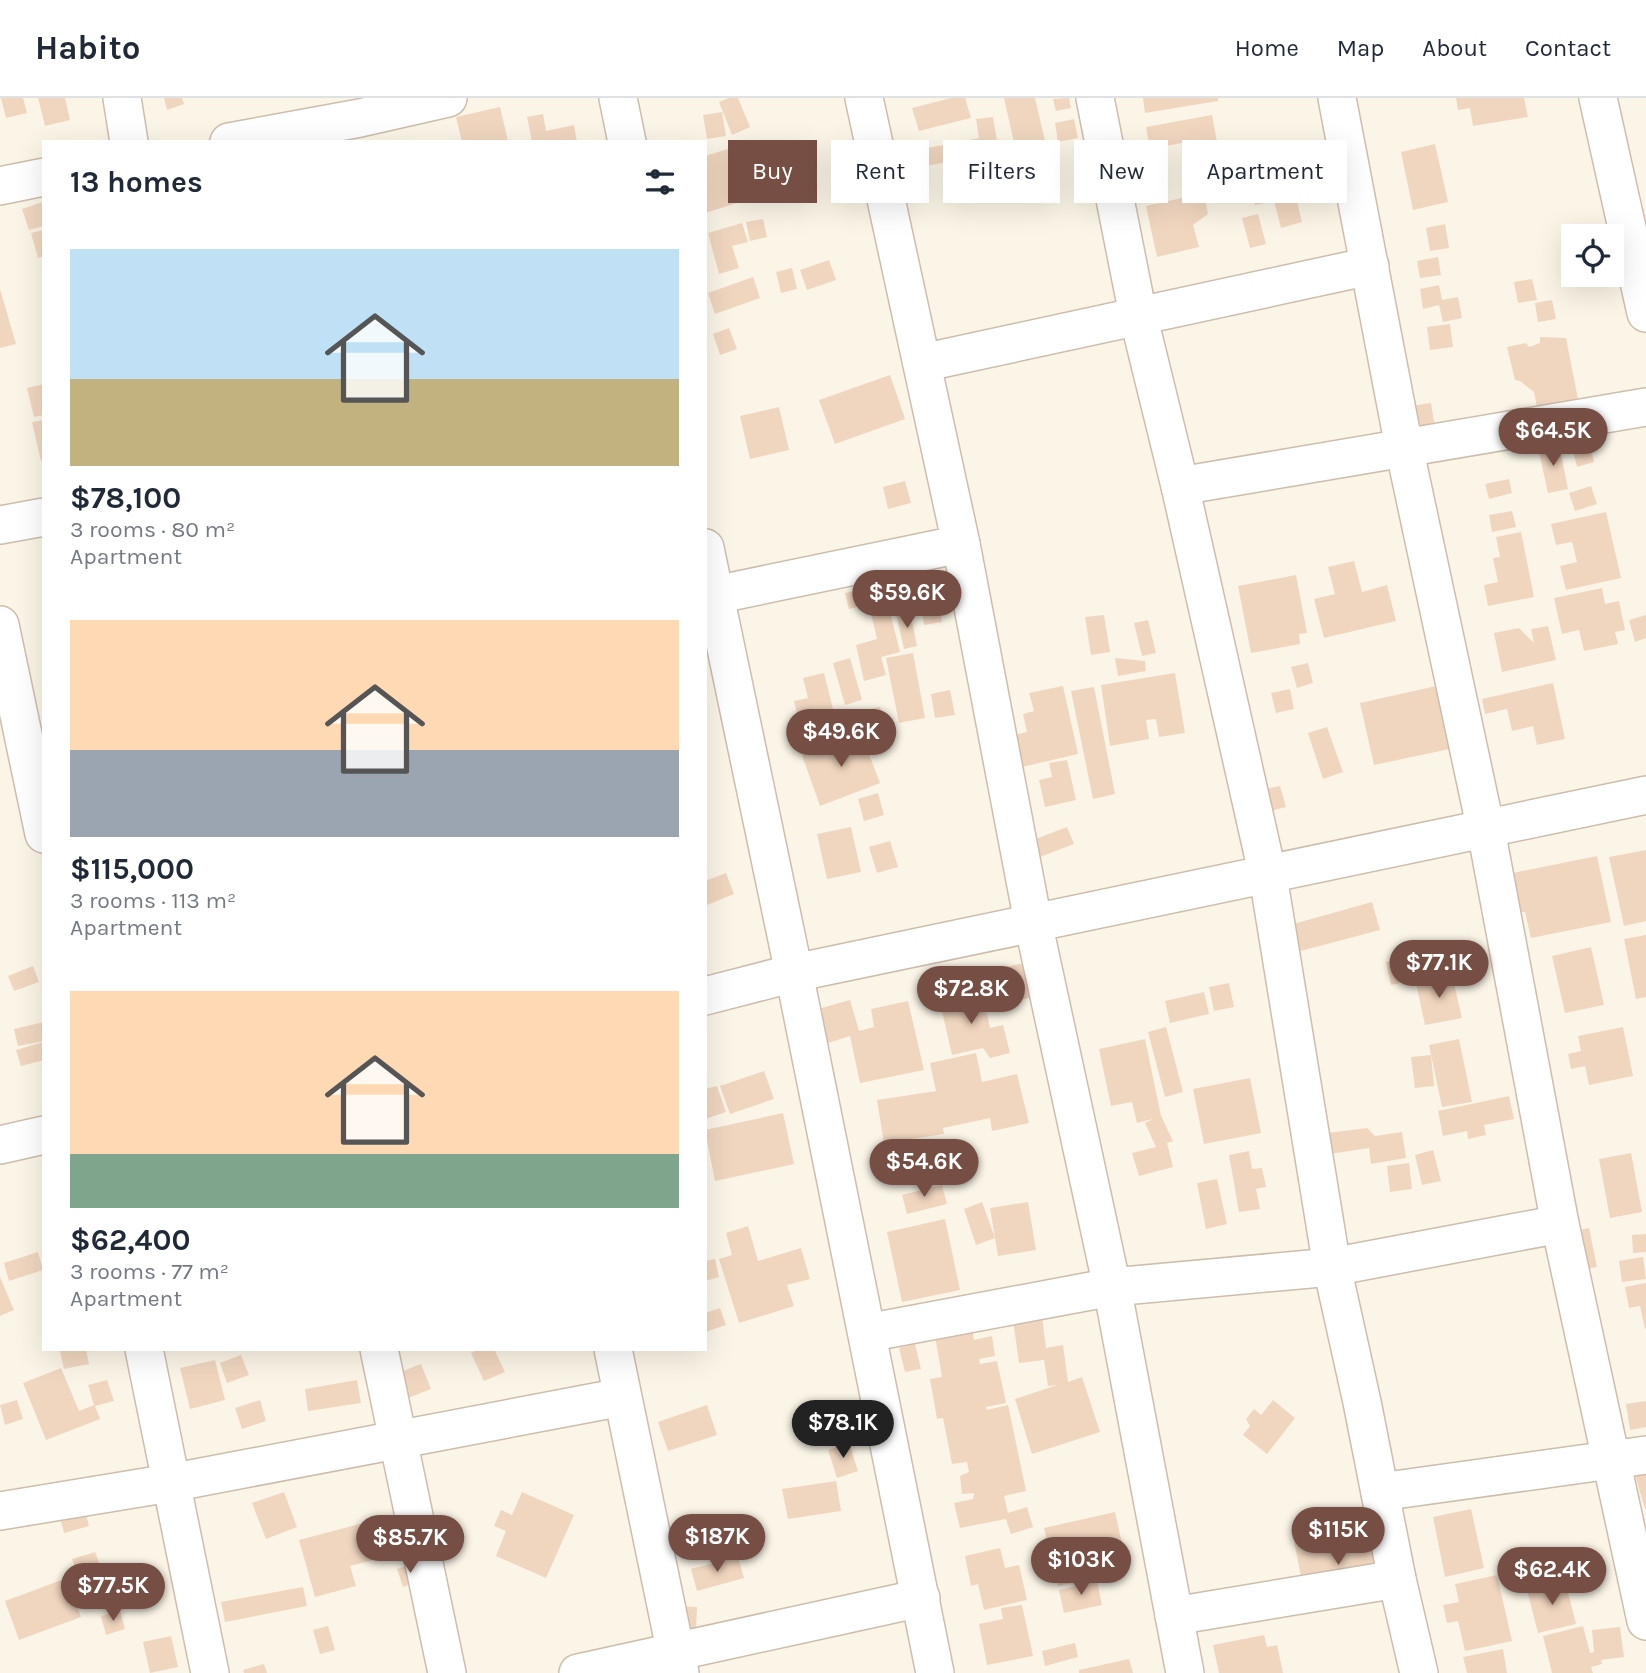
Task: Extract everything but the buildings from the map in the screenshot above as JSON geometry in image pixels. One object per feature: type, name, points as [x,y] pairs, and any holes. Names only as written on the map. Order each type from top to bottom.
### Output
[{"type":"street","points":[[122,98],[129,140]]},
{"type":"street","points":[[240,140],[360,119],[448,98]]},
{"type":"street","points":[[618,98],[627,140]]},
{"type":"street","points":[[864,98],[961,544],[1033,922],[1112,1287],[1185,1673]]},
{"type":"street","points":[[1095,98],[1138,315],[1180,486],[1268,876],[1332,1266],[1419,1673]]},
{"type":"street","points":[[1337,98],[1405,447],[1486,830],[1560,1224],[1629,1458],[1646,1621]]},
{"type":"street","points":[[1598,98],[1646,313]]},
{"type":"street","points":[[0,186],[42,177]]},
{"type":"street","points":[[922,363],[1370,266]]},
{"type":"street","points":[[1180,486],[1646,407]]},
{"type":"street","points":[[0,525],[42,517]]},
{"type":"street","points":[[710,596],[961,544]]},
{"type":"street","points":[[707,567],[710,596],[794,973],[935,1673]]},
{"type":"street","points":[[0,625],[39,784],[42,814]]},
{"type":"street","points":[[707,995],[794,973],[1646,795]]},
{"type":"street","points":[[0,1145],[42,1135]]},
{"type":"street","points":[[867,1333],[1112,1287],[1332,1266],[1560,1224]]},
{"type":"street","points":[[144,1351],[210,1673]]},
{"type":"street","points":[[379,1351],[447,1673]]},
{"type":"street","points":[[613,1351],[678,1662]]},
{"type":"street","points":[[0,1511],[170,1483],[622,1397]]},
{"type":"street","points":[[1380,1492],[1629,1458]]},
{"type":"street","points":[[1174,1616],[1397,1579]]},
{"type":"street","points":[[578,1673],[678,1662],[921,1598]]}]
